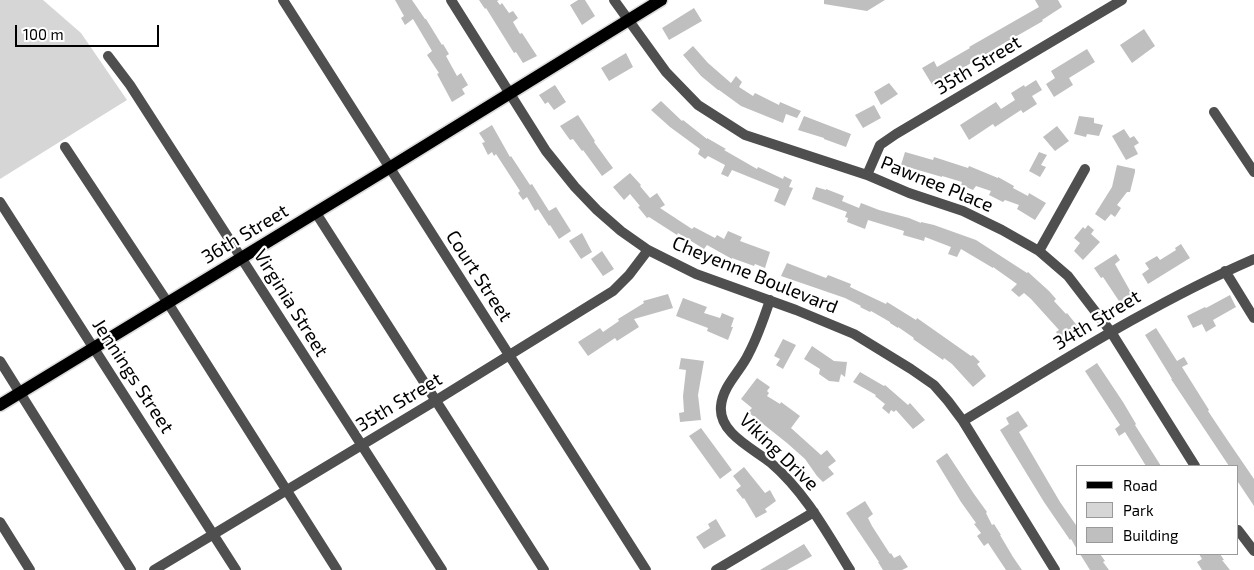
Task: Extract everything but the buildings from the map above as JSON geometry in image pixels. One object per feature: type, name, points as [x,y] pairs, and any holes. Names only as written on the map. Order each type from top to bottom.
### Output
[{"type":"main road","name":"36th Street","points":[[0,405],[390,168],[661,0]]},
{"type":"street","name":"Court Street","points":[[283,0],[646,570]]},
{"type":"street","name":"Cheyenne Boulevard","points":[[451,0],[546,151],[596,210],[648,250],[696,274],[770,300],[854,334],[934,385],[963,421],[1055,570]]},
{"type":"street","name":"Pawnee Place","points":[[614,0],[666,72],[698,105],[745,135],[963,211],[1039,251],[1068,276],[1111,332],[1194,465]]},
{"type":"street","name":"35th Street","points":[[867,176],[880,145],[1122,0]]},
{"type":"street","name":"Virginia Street","points":[[108,56],[130,85],[442,570]]},
{"type":"street","points":[[1214,112],[1254,172]]},
{"type":"street","points":[[66,147],[168,303],[337,570]]},
{"type":"street","points":[[1039,251],[1085,169]]},
{"type":"street","name":"Jennings Street","points":[[0,202],[236,570]]},
{"type":"street","points":[[316,213],[544,570]]},
{"type":"street","name":"35th Street","points":[[154,570],[510,356],[613,291],[629,275],[648,250]]},
{"type":"street","name":"34th Street","points":[[963,421],[1158,305],[1225,271],[1254,259]]},
{"type":"street","points":[[1225,271],[1254,318]]},
{"type":"street","name":"Viking Drive","points":[[770,300],[749,354],[724,392],[720,408],[723,421],[745,445],[771,463],[786,477],[814,512],[850,570]]},
{"type":"street","points":[[0,361],[132,570]]},
{"type":"street","points":[[716,570],[814,512]]},
{"type":"street","points":[[0,522],[30,570]]},
{"type":"street","points":[[1239,531],[1254,551]]},
{"type":"green space","points":[[0,0],[43,0],[81,33],[127,100],[0,179]]}]
